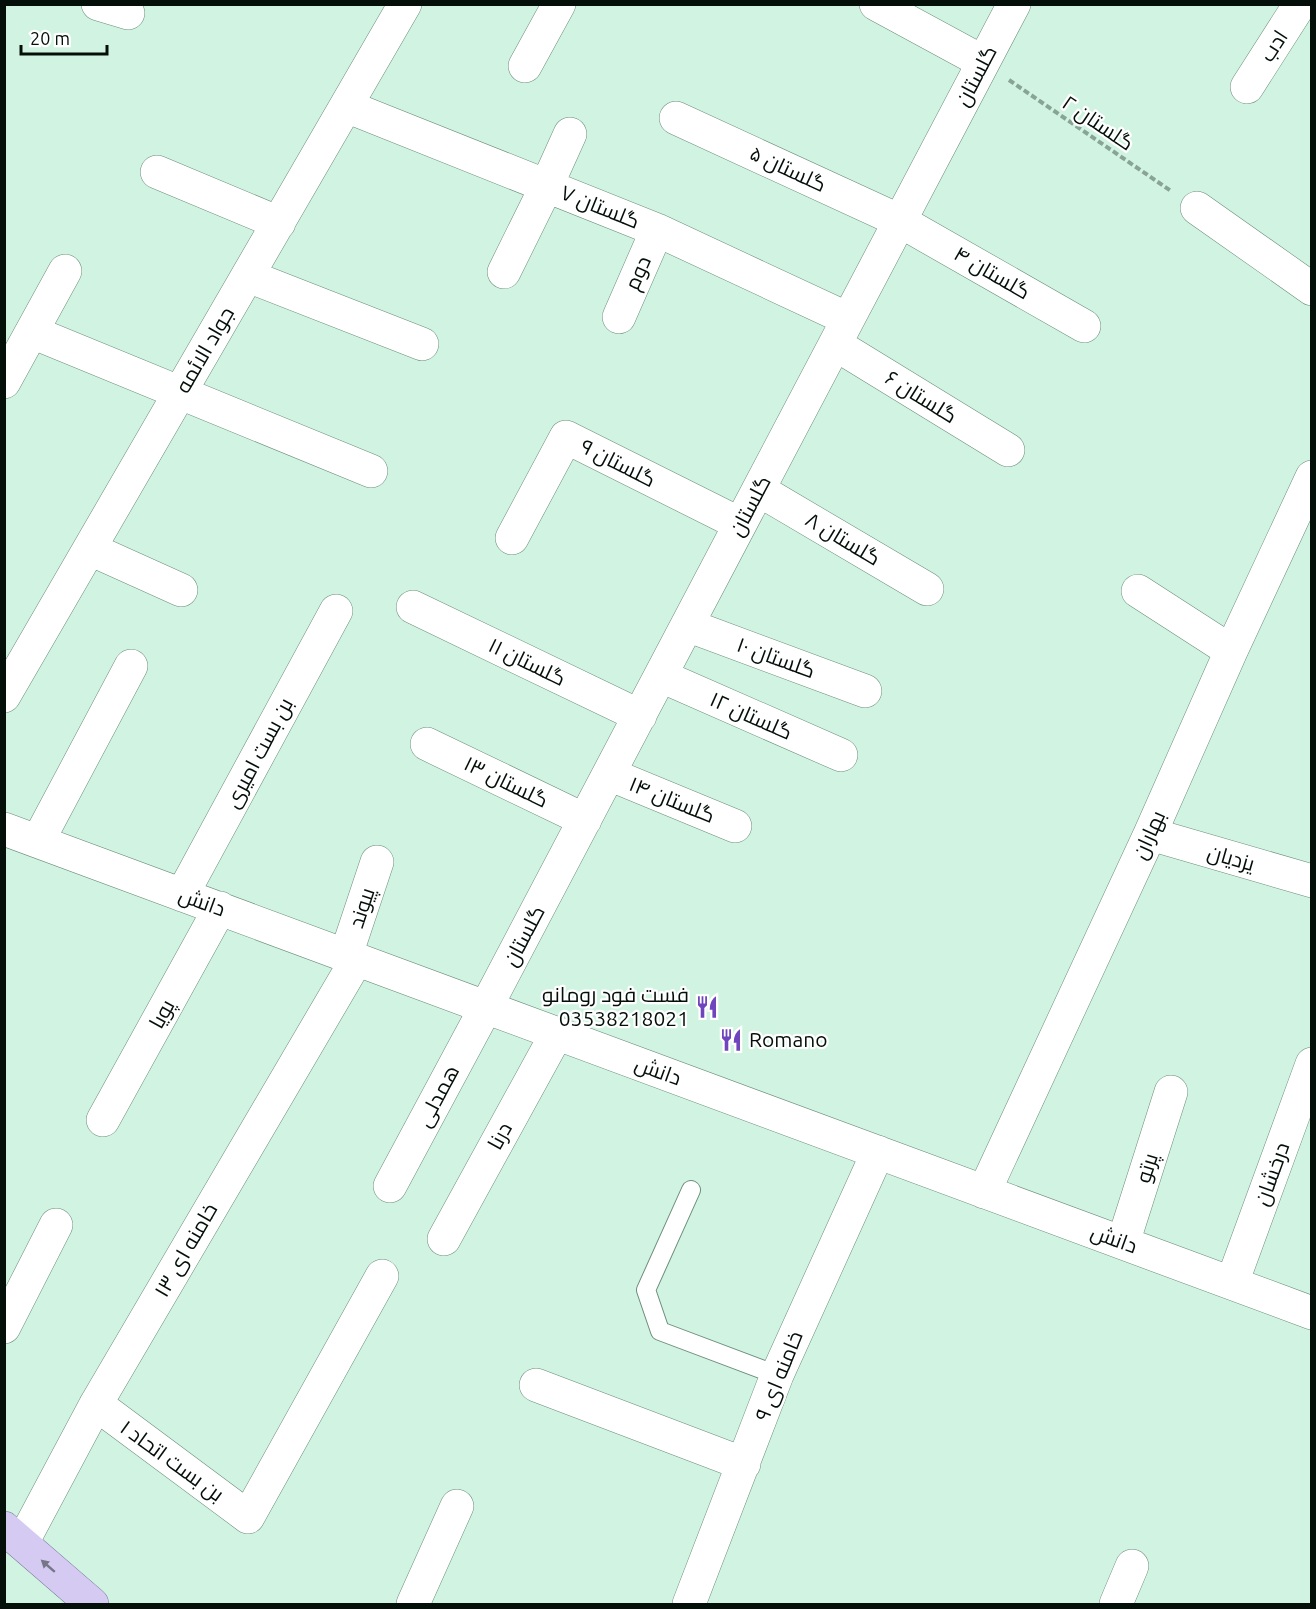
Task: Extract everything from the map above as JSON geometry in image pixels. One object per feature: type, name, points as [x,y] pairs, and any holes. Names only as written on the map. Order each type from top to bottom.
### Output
[{"type":"main road","points":[[13,1536],[92,1605]]},
{"type":"street","name":"جواد الائمه","points":[[4,696],[405,4]]},
{"type":"street","points":[[525,66],[559,4]]},
{"type":"street","points":[[876,4],[983,62]]},
{"type":"street","name":"گلستان","points":[[486,1007],[1014,4]]},
{"type":"street","name":"ادب","points":[[1247,87],[1300,4]]},
{"type":"street","name":"گلستان ۷","points":[[346,106],[657,230],[842,331]]},
{"type":"street","name":"گلستان ۵","points":[[676,117],[900,221]]},
{"type":"street","points":[[504,272],[570,134]]},
{"type":"street","points":[[157,172],[279,223]]},
{"type":"street","points":[[1197,208],[1311,289]]},
{"type":"street","name":"گلستان ۴","points":[[900,221],[1084,326]]},
{"type":"street","name":"دوم","points":[[619,317],[657,230]]},
{"type":"street","points":[[4,382],[65,271]]},
{"type":"street","points":[[248,276],[422,344]]},
{"type":"street","name":"گلستان ۶","points":[[842,331],[1008,450]]},
{"type":"street","points":[[32,332],[371,471]]},
{"type":"street","name":"گلستان ۹","points":[[512,538],[566,437],[740,524]]},
{"type":"street","name":"بهاران","points":[[984,1192],[1150,834],[1311,477]]},
{"type":"street","name":"گلستان ۸","points":[[759,490],[927,589]]},
{"type":"street","points":[[90,549],[181,590]]},
{"type":"street","points":[[1138,591],[1231,651]]},
{"type":"street","name":"گلستان ۱۱","points":[[413,607],[640,716]]},
{"type":"street","name":"بن بست امیری","points":[[182,894],[336,611]]},
{"type":"street","name":"گلستان ۱۰","points":[[687,625],[865,691]]},
{"type":"street","points":[[38,841],[131,666]]},
{"type":"street","name":"گلستان ۱۲","points":[[661,676],[841,755]]},
{"type":"street","name":"گلستان ۱۳","points":[[427,744],[585,820]]},
{"type":"street","name":"گلستان ۱۴","points":[[609,774],[735,826]]},
{"type":"street","name":"دانش","points":[[4,829],[1311,1313]]},
{"type":"street","name":"یزدیان","points":[[1150,834],[1311,881]]},
{"type":"street","name":"پیوند","points":[[351,957],[377,862]]},
{"type":"street","name":"پویا","points":[[103,1120],[220,908]]},
{"type":"street","name":"خامنه ای ۱۳","points":[[13,1536],[96,1404],[351,957]]},
{"type":"street","name":"همدلی","points":[[390,1185],[486,1007]]},
{"type":"street","name":"درنا","points":[[444,1239],[557,1033]]},
{"type":"street","name":"درخشان","points":[[1232,1283],[1311,1064]]},
{"type":"street","name":"پرتو","points":[[1124,1243],[1171,1092]]},
{"type":"street","name":"خامنه ای ۹","points":[[688,1605],[777,1375],[878,1152]]},
{"type":"street","points":[[4,1328],[56,1225]]},
{"type":"street","name":"بن بست اتحاد ۱","points":[[96,1404],[248,1517],[381,1276]]},
{"type":"street","points":[[536,1385],[744,1464]]},
{"type":"street","points":[[413,1605],[457,1506]]},
{"type":"street","points":[[1116,1605],[1132,1566]]},
{"type":"lane","points":[[691,1190],[646,1290],[660,1331],[777,1375]]},
{"type":"path","name":"گلستان ۲","points":[[983,62],[1197,208]]},
{"type":"place","name":"فست فود رومانو 03538218021","points":[[707,1007]]},
{"type":"place","name":"Romano","points":[[731,1040]]}]
